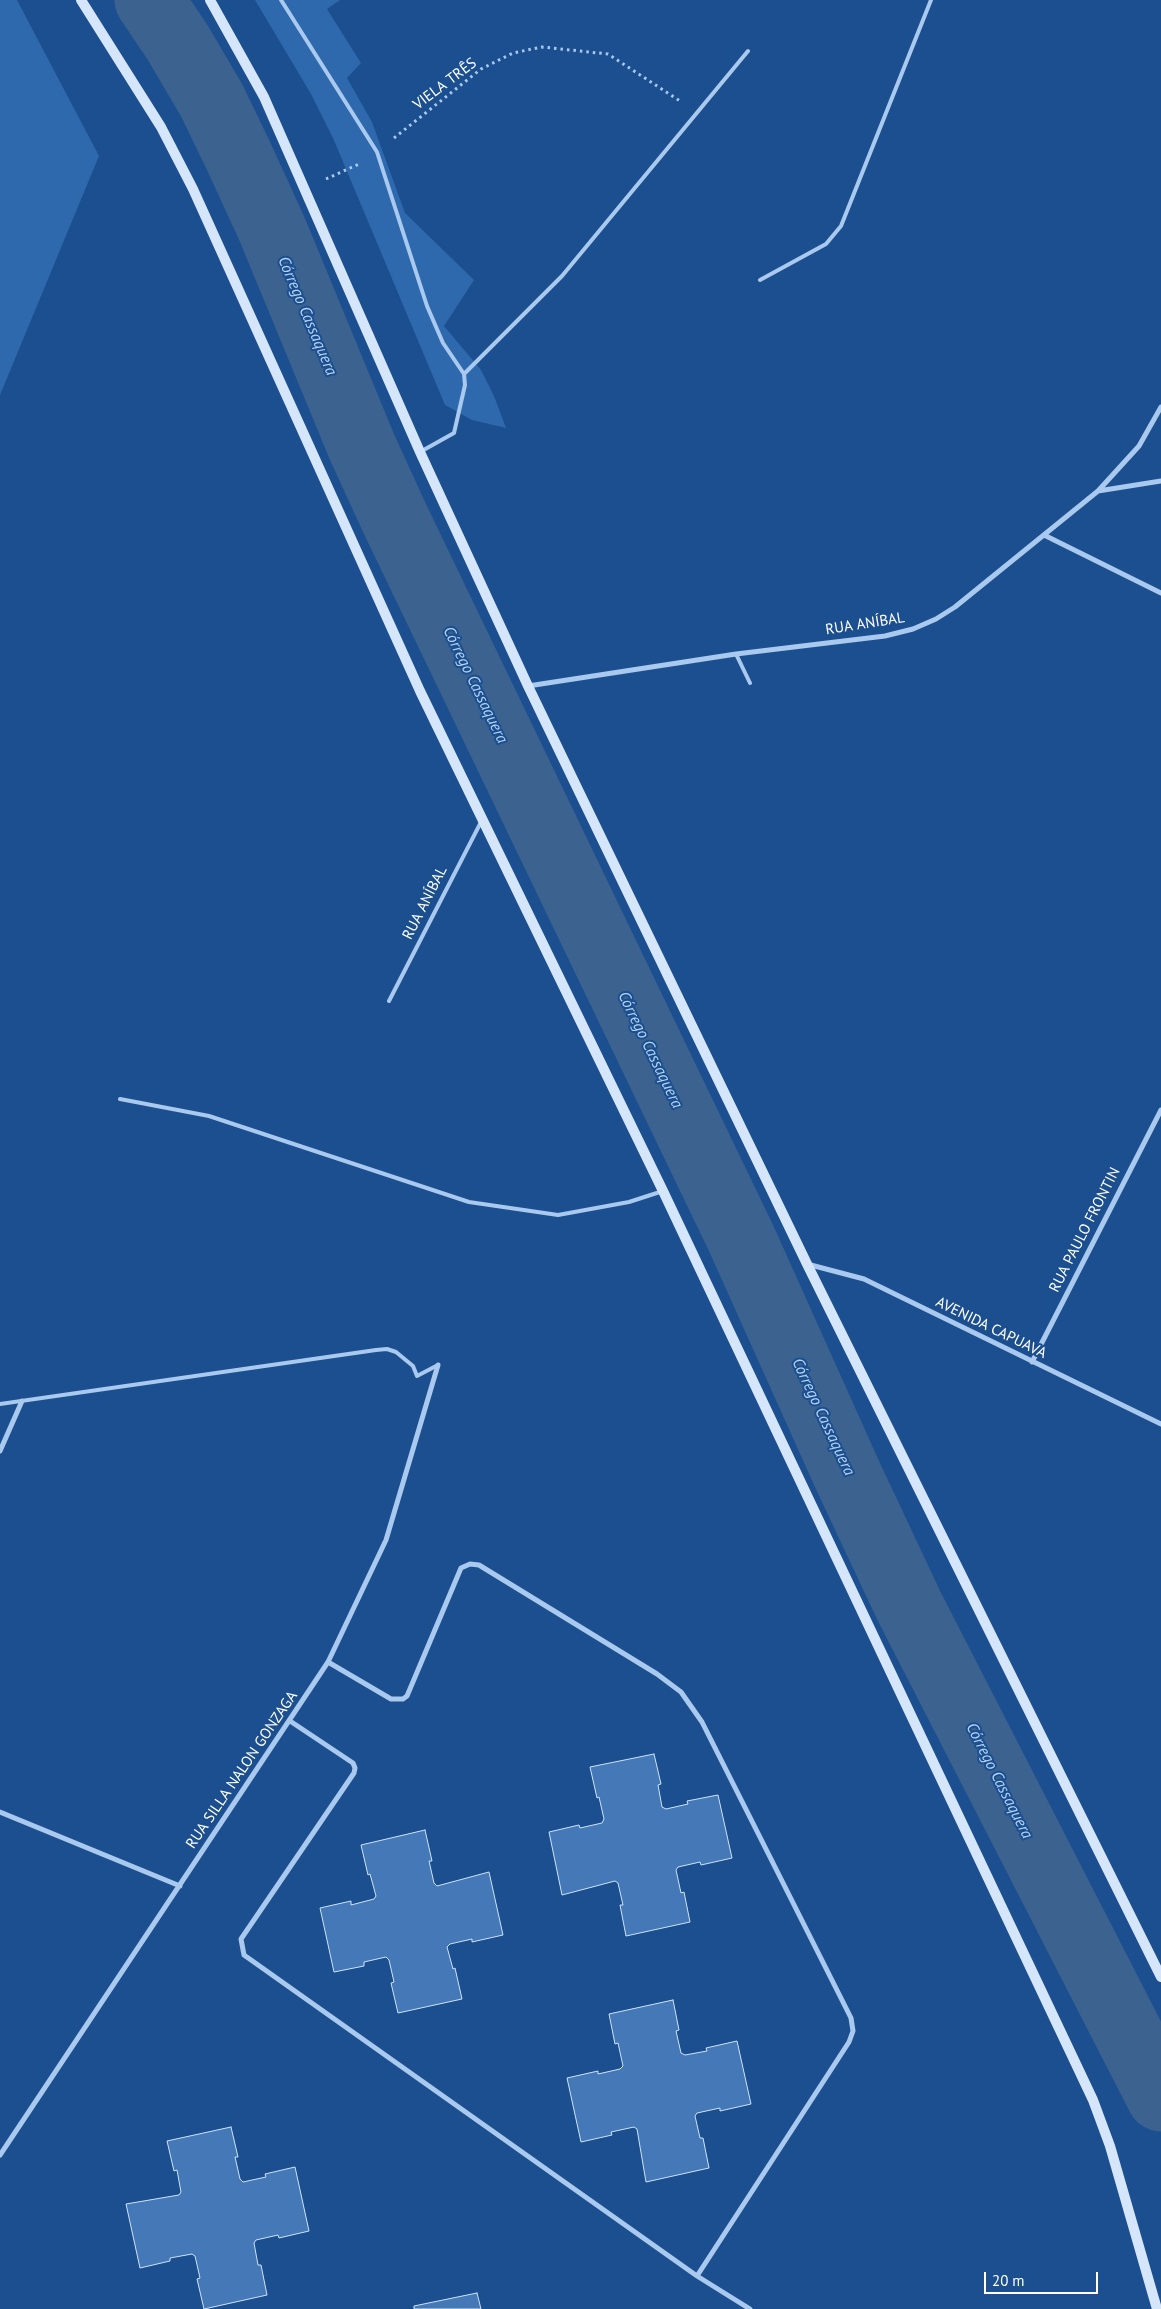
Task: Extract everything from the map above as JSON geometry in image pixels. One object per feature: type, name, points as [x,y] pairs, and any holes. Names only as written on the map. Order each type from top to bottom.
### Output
[{"type":"main road","points":[[81,0],[156,119],[193,189],[420,691],[483,817],[663,1191],[1093,2100],[1110,2146],[1157,2309]]},
{"type":"main road","points":[[210,0],[264,96],[420,452],[528,686],[807,1264],[1161,1977]]},
{"type":"street","name":"RUA ANÍBAL","points":[[528,686],[736,654],[886,636],[913,629],[936,620],[955,607],[1098,491],[1139,446],[1161,407]]},
{"type":"street","points":[[1098,491],[1161,481]]},
{"type":"street","points":[[1044,535],[1161,593]]},
{"type":"street","name":"RUA PAULO FRONTIN","points":[[1032,1362],[1161,1110]]},
{"type":"street","name":"AVENIDA CAPUAVA","points":[[807,1264],[864,1280],[1161,1424]]},
{"type":"street","name":"RUA SILLA NALON GONZAGA","points":[[0,2155],[328,1662],[386,1540],[438,1364]]},
{"type":"street","points":[[0,1451],[22,1401]]},
{"type":"street","points":[[328,1662],[392,1699],[403,1699],[407,1696],[461,1568],[470,1564],[480,1565],[657,1674],[681,1692],[702,1722],[851,2018],[853,2031],[849,2042],[697,2276]]},
{"type":"street","points":[[290,1721],[353,1763],[355,1768],[354,1773],[241,1939],[244,1955],[697,2276],[750,2309]]},
{"type":"street","points":[[0,1812],[180,1886]]},
{"type":"lane","points":[[281,0],[376,152],[427,306],[443,342],[464,374],[464,385],[454,433],[420,452]]},
{"type":"lane","points":[[760,280],[826,244],[841,226],[931,0]]},
{"type":"lane","points":[[464,374],[562,276],[748,51]]},
{"type":"lane","points":[[736,654],[750,683]]},
{"type":"lane","name":"RUA ANÍBAL","points":[[389,1001],[483,817]]},
{"type":"lane","points":[[120,1099],[208,1116],[470,1202],[558,1215],[629,1202],[663,1191]]},
{"type":"lane","points":[[0,1404],[376,1350],[388,1349],[396,1352],[413,1366],[417,1376],[438,1364]]},
{"type":"path","name":"VIELA TRÊS","points":[[376,152],[481,69],[513,53],[542,47],[608,54],[697,112]]},
{"type":"shaded area","points":[[0,0],[17,0],[99,156],[0,395]]},
{"type":"shaded area","points":[[255,0],[340,0],[327,9],[361,63],[347,78],[372,122],[405,213],[474,280],[444,326],[481,370],[494,396],[506,428],[472,420],[445,405],[333,138],[311,94]]},
{"type":"building","points":[[654,1754],[661,1784],[658,1785],[662,1807],[666,1809],[688,1804],[687,1801],[718,1795],[732,1858],[701,1865],[700,1862],[678,1867],[676,1870],[681,1893],[684,1892],[690,1922],[626,1936],[620,1905],[623,1905],[618,1883],[615,1881],[562,1895],[549,1832],[579,1825],[580,1828],[602,1823],[604,1819],[590,1767]]},
{"type":"building","points":[[425,1830],[432,1861],[429,1861],[434,1883],[437,1886],[489,1872],[503,1935],[472,1942],[472,1939],[450,1944],[447,1947],[453,1969],[455,1968],[462,1999],[398,2013],[391,1983],[394,1982],[389,1960],[386,1957],[364,1962],[364,1966],[334,1972],[320,1908],[351,1901],[351,1905],[374,1899],[376,1896],[370,1874],[368,1875],[361,1845]]},
{"type":"building","points":[[673,2000],[679,2030],[676,2031],[681,2053],[685,2055],[707,2051],[706,2048],[737,2041],[751,2104],[720,2111],[720,2108],[697,2113],[695,2116],[700,2138],[703,2138],[709,2168],[646,2182],[637,2129],[634,2127],[611,2132],[612,2135],[581,2142],[567,2078],[598,2071],[598,2074],[620,2069],[623,2066],[618,2043],[615,2044],[609,2014]]},
{"type":"building","points":[[231,2127],[238,2157],[235,2157],[240,2179],[243,2182],[266,2177],[265,2174],[295,2167],[309,2231],[279,2238],[278,2235],[256,2240],[254,2243],[267,2295],[204,2309],[197,2279],[200,2278],[195,2256],[192,2254],[170,2258],[170,2261],[140,2268],[126,2204],[179,2195],[181,2192],[177,2170],[174,2171],[167,2141]]},
{"type":"building","points":[[477,2293],[481,2309],[414,2309],[414,2306]]},
{"type":"waterway","name":"Córrego Cassaquera","points":[[149,0],[178,43],[212,101],[239,157],[272,229],[362,447],[394,517],[741,1238],[847,1474],[909,1606],[1161,2097]]}]
